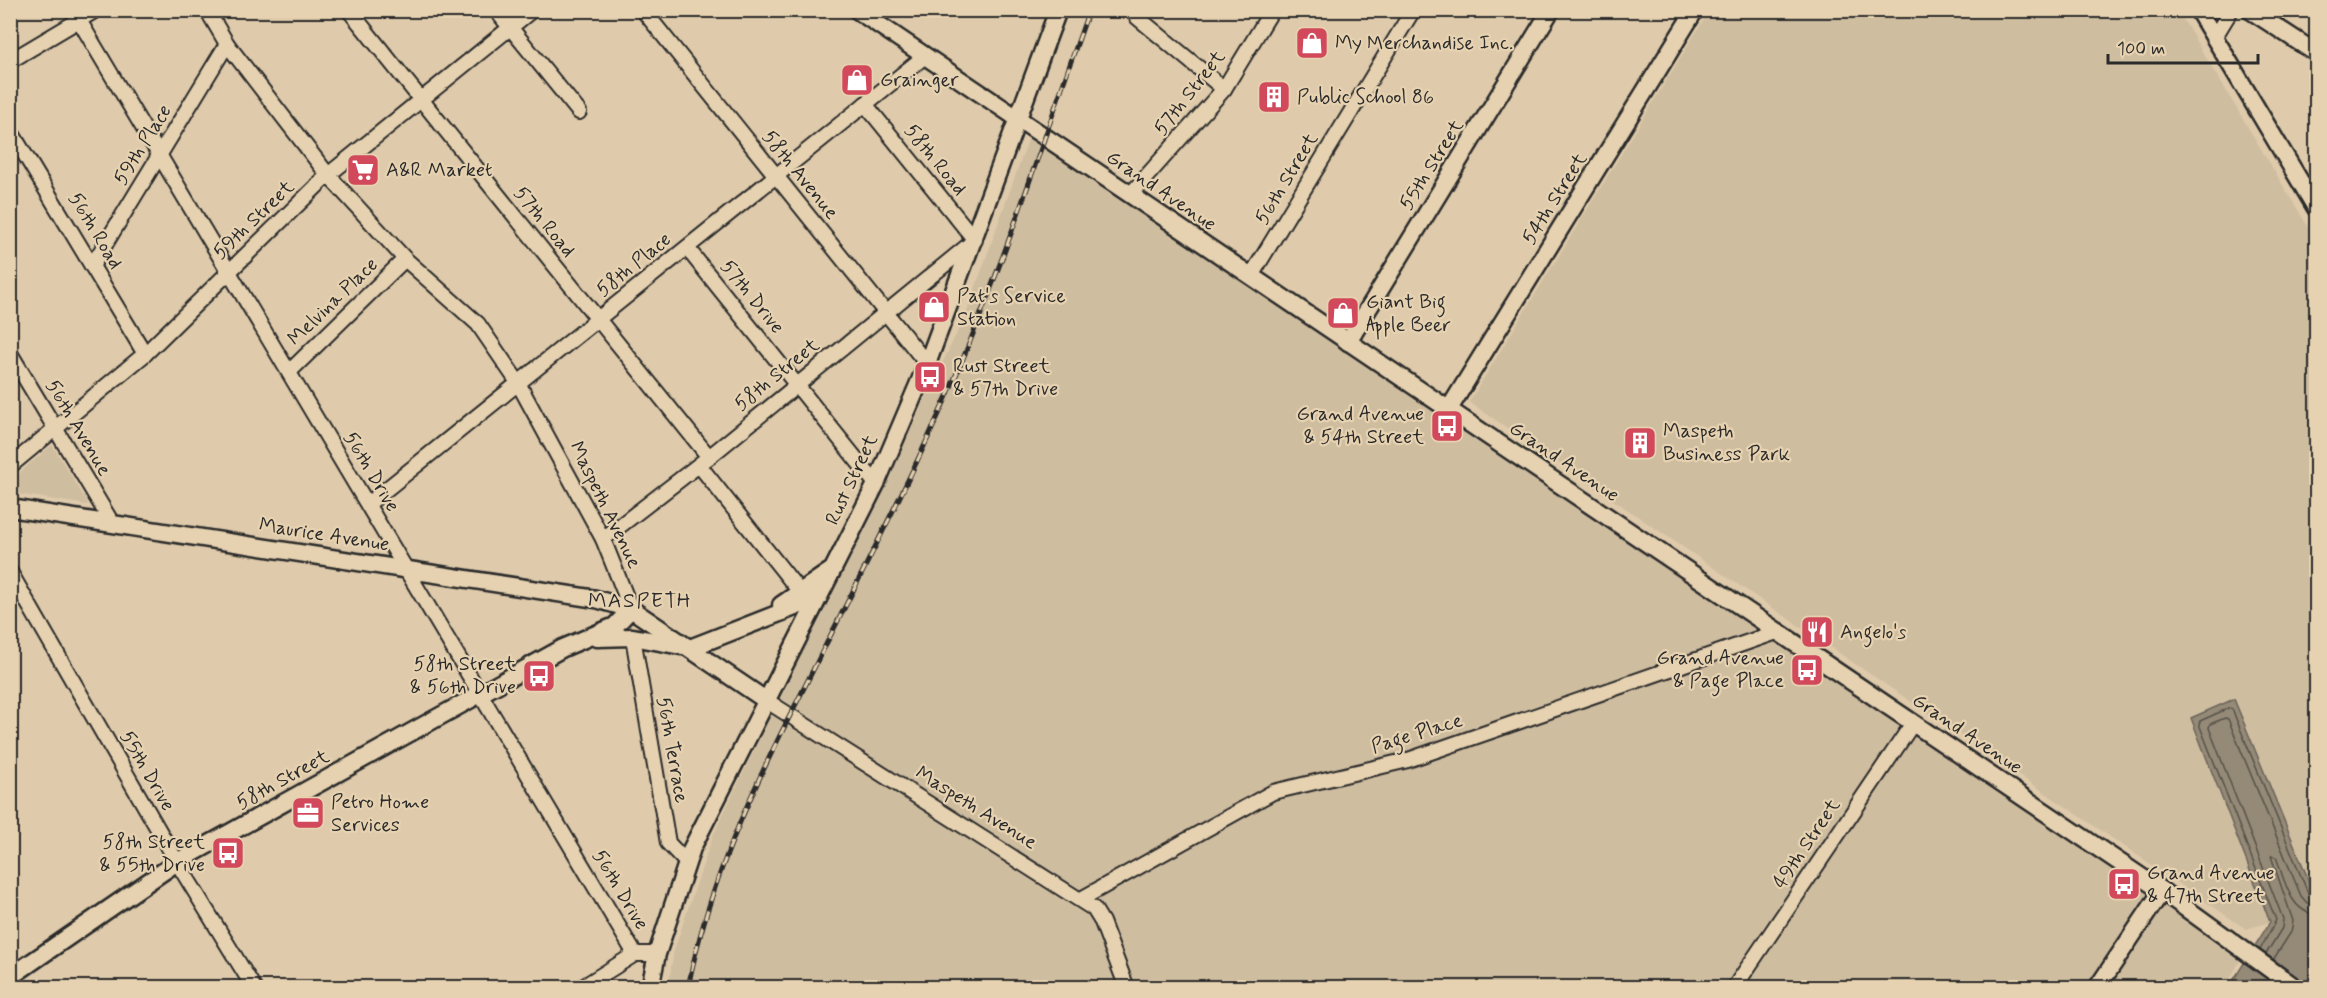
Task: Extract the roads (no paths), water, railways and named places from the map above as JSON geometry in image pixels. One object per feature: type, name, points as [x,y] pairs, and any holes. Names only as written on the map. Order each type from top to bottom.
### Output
[{"type":"main road","name":"Grand Avenue","points":[[857,10],[2162,891],[2296,987]]},
{"type":"main road","name":"Rust Street","points":[[657,954],[687,863],[876,484],[927,364],[975,240],[1058,10]]},
{"type":"main road","name":"55th Street","points":[[1348,342],[1551,10]]},
{"type":"main road","name":"54th Street","points":[[1449,409],[1695,10]]},
{"type":"main road","points":[[2198,10],[2316,208]]},
{"type":"main road","points":[[2250,10],[2316,52]]},
{"type":"main road","name":"Maurice Avenue","points":[[10,508],[406,568],[596,599],[631,609]]},
{"type":"main road","points":[[764,618],[832,570]]},
{"type":"main road","points":[[690,648],[818,598]]},
{"type":"main road","name":"58th Street","points":[[10,977],[177,862],[482,695],[563,648],[615,627],[631,609]]},
{"type":"main road","name":"Maspeth Avenue","points":[[631,609],[767,700]]},
{"type":"main road","name":"58th Street","points":[[587,638],[633,637],[690,648]]},
{"type":"main road","points":[[2097,987],[2162,891]]},
{"type":"main road","points":[[650,987],[657,954]]},
{"type":"street","points":[[10,61],[76,16],[96,10]]},
{"type":"street","name":"Maspeth Avenue","points":[[207,10],[227,44],[328,175],[405,259],[478,324],[517,381],[603,539],[631,609]]},
{"type":"street","name":"57th Road","points":[[349,10],[598,319],[800,592]]},
{"type":"street","points":[[496,10],[579,112]]},
{"type":"street","name":"59th Street","points":[[10,466],[145,354],[328,175],[532,10]]},
{"type":"street","name":"58th Avenue","points":[[643,10],[927,364]]},
{"type":"street","name":"57th Street","points":[[1130,195],[1224,89],[1272,10]]},
{"type":"street","name":"56th Street","points":[[1251,276],[1413,10]]},
{"type":"street","points":[[2214,38],[2231,10]]},
{"type":"street","points":[[1139,14],[1224,89]]},
{"type":"street","name":"56th Drive","points":[[76,16],[635,954]]},
{"type":"street","name":"59th Place","points":[[92,266],[227,44]]},
{"type":"street","name":"58th Place","points":[[368,504],[517,381],[598,319],[925,56]]},
{"type":"street","name":"58th Road","points":[[866,104],[975,240]]},
{"type":"street","name":"56th Road","points":[[10,130],[145,354]]},
{"type":"street","name":"58th Street","points":[[603,539],[704,461],[975,240]]},
{"type":"street","name":"57th Drive","points":[[687,248],[876,484]]},
{"type":"street","name":"Melvina Place","points":[[289,372],[405,259]]},
{"type":"street","name":"56th Avenue","points":[[10,353],[112,523]]},
{"type":"street","name":"55th Drive","points":[[10,572],[177,862],[254,987]]},
{"type":"street","name":"Page Place","points":[[1081,899],[1273,792],[1408,760],[1777,632]]},
{"type":"street","name":"56th Terrace","points":[[633,637],[668,843],[687,863]]},
{"type":"street","name":"Maspeth Avenue","points":[[767,700],[1094,909],[1102,922],[1127,987]]},
{"type":"street","name":"49th Street","points":[[1734,987],[1913,723]]},
{"type":"street","points":[[581,987],[635,954],[657,954]]},
{"type":"water","points":[[2234,699],[2316,898],[2316,987],[2229,987],[2270,922],[2191,718]]},
{"type":"railway","points":[[688,988],[707,912],[749,802],[782,731],[906,485],[981,315],[1089,10]]},
{"type":"place","name":"My Merchandise Inc.","points":[[1312,43]]},
{"type":"place","name":"Grainger","points":[[857,80]]},
{"type":"place","name":"Public School 86","points":[[1274,97]]},
{"type":"place","name":"A&R Market","points":[[363,170]]},
{"type":"place","name":"Pat's Service Station","points":[[934,307]]},
{"type":"place","name":"Giant Big Apple Beer","points":[[1343,313]]},
{"type":"place","name":"Rust Street & 57th Drive","points":[[930,377]]},
{"type":"place","name":"Grand Avenue & 54th Street","points":[[1447,426]]},
{"type":"place","name":"Maspeth Business Park","points":[[1640,443]]},
{"type":"place","name":"Angelo's","points":[[1817,632]]},
{"type":"place","name":"Grand Avenue & Page Place","points":[[1807,670]]},
{"type":"place","name":"58th Street & 56th Drive","points":[[539,676]]},
{"type":"place","name":"Petro Home Services","points":[[308,813]]},
{"type":"place","name":"58th Street & 55th Drive","points":[[228,853]]},
{"type":"place","name":"Grand Avenue & 47th Street","points":[[2124,884]]},
{"type":"district","name":"MASPETH","points":[[640,601]]}]
